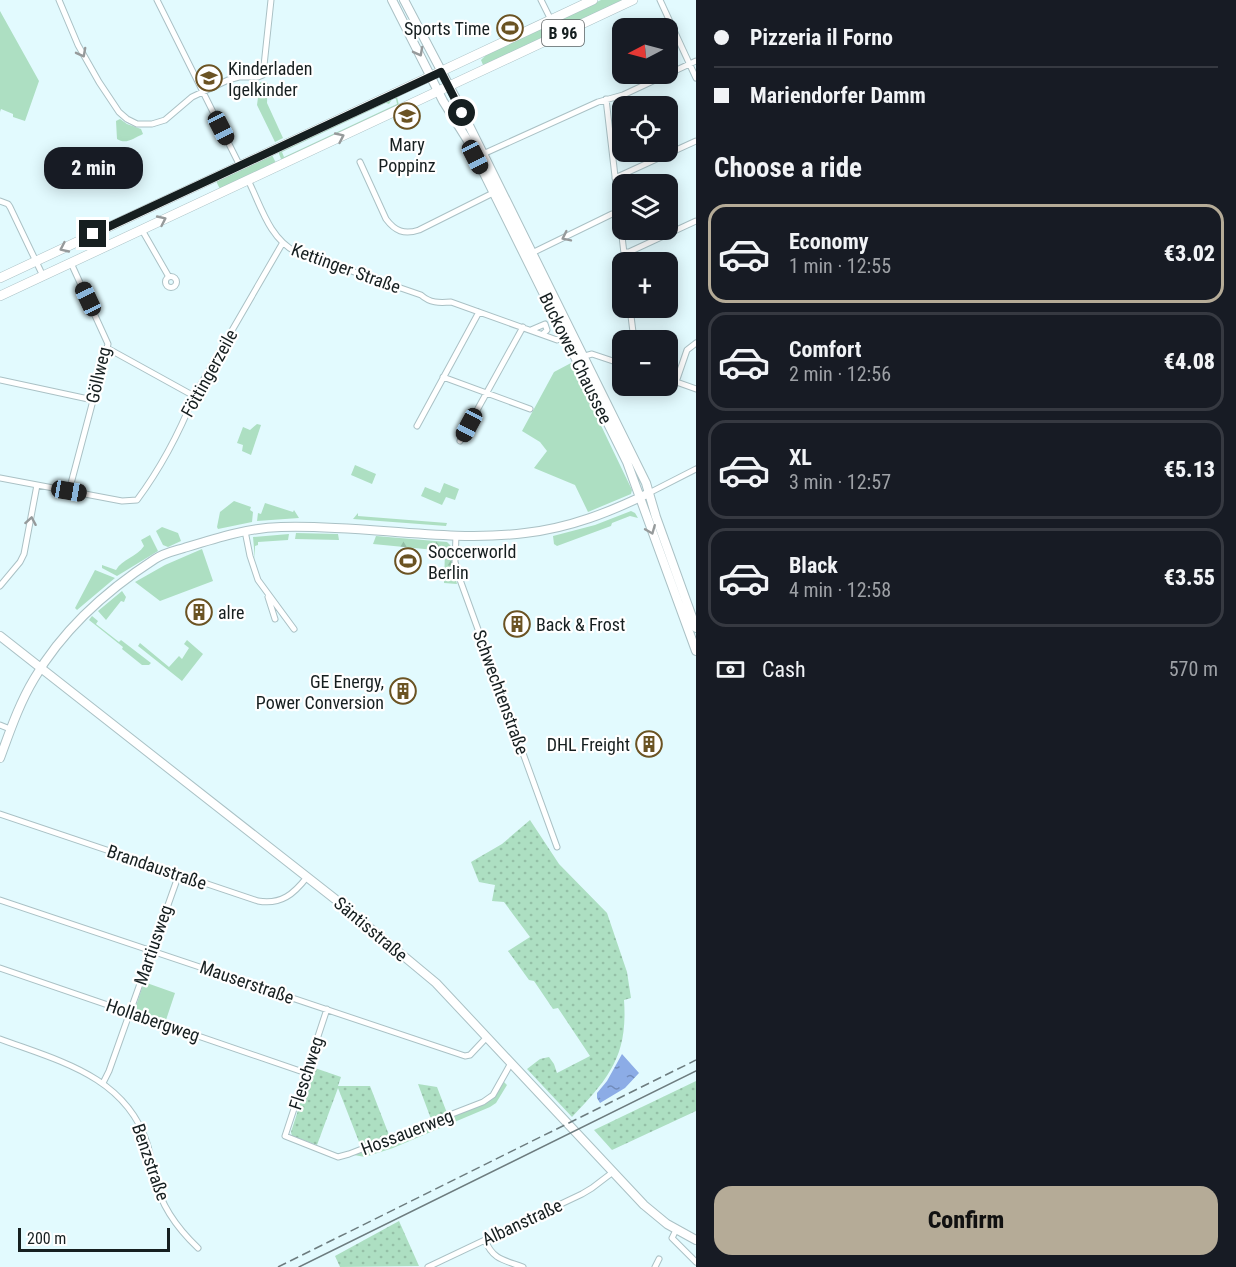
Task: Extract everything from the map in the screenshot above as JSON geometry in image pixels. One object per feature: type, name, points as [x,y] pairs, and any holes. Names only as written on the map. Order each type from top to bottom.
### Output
[{"type":"main road","name":"B 96","points":[[0,278],[593,0]]},
{"type":"main road","name":"B 96","points":[[0,296],[633,0]]},
{"type":"main road","points":[[476,56],[483,70]]},
{"type":"main road","points":[[397,92],[404,107]]},
{"type":"street","points":[[58,0],[90,67],[119,112],[127,119],[142,124],[159,123],[170,117],[186,101],[228,80],[263,75],[272,0]]},
{"type":"street","points":[[157,0],[240,166]]},
{"type":"street","name":"Buckower Chaussee","points":[[392,0],[438,90],[460,127],[564,336],[582,362],[650,493],[656,517],[696,628]]},
{"type":"street","name":"Buckower Chaussee","points":[[404,0],[448,86],[486,152],[627,462],[696,651]]},
{"type":"street","points":[[541,0],[551,20]]},
{"type":"street","points":[[660,0],[696,78]]},
{"type":"street","points":[[486,152],[606,99],[623,95],[696,61]]},
{"type":"street","points":[[606,99],[615,174]]},
{"type":"street","points":[[624,174],[696,141]]},
{"type":"street","points":[[360,162],[386,219],[392,226],[405,233],[419,230],[493,193]]},
{"type":"street","name":"Kettinger Straße","points":[[248,180],[272,229],[282,244],[296,252],[421,295],[435,303],[451,302],[556,340],[564,336]]},
{"type":"street","points":[[0,201],[10,207],[43,276]]},
{"type":"street","points":[[532,253],[612,214]]},
{"type":"street","points":[[629,252],[696,221]]},
{"type":"street","points":[[142,230],[168,277]]},
{"type":"street","points":[[622,240],[624,252]]},
{"type":"street","name":"Föttingerzeile","points":[[69,491],[134,501],[140,496],[187,413],[194,396],[282,244]]},
{"type":"street","name":"Göllweg","points":[[69,491],[107,348],[107,339],[71,263]]},
{"type":"street","points":[[417,426],[479,312]]},
{"type":"street","name":"Kettinger Straße","points":[[531,330],[544,324],[547,330],[543,334]]},
{"type":"street","points":[[460,441],[523,327]]},
{"type":"street","points":[[678,376],[687,350],[696,343]]},
{"type":"street","points":[[107,348],[194,396]]},
{"type":"street","points":[[582,362],[606,358],[612,360]]},
{"type":"street","points":[[443,377],[530,409]]},
{"type":"street","points":[[0,380],[93,400]]},
{"type":"street","points":[[678,383],[696,389]]},
{"type":"street","points":[[0,758],[10,729],[29,688],[64,637],[91,608],[119,584],[163,555],[245,531],[279,527],[326,526],[456,535],[508,534],[561,527],[640,498],[694,472]]},
{"type":"street","points":[[0,478],[69,491]]},
{"type":"street","points":[[0,586],[24,554],[37,485]]},
{"type":"street","points":[[245,531],[255,572],[275,618]]},
{"type":"street","name":"Schwechtenstraße","points":[[456,535],[455,562],[459,577],[557,847]]},
{"type":"street","points":[[266,593],[294,629]]},
{"type":"street","name":"Säntisstraße","points":[[0,636],[307,877],[436,983],[648,1209],[676,1230],[672,1238],[696,1262]]},
{"type":"street","points":[[0,725],[10,729]]},
{"type":"street","name":"Brandaustraße","points":[[0,814],[265,902],[288,897],[307,877]]},
{"type":"street","name":"Martiusweg","points":[[103,1083],[179,874]]},
{"type":"street","name":"Mauserstraße","points":[[0,900],[465,1056],[470,1055],[487,1037]]},
{"type":"street","name":"Hollabergweg","points":[[0,968],[306,1073]]},
{"type":"street","name":"Fleschweg","points":[[285,1136],[327,1009]]},
{"type":"street","name":"Benzstraße","points":[[0,1039],[79,1069],[120,1096],[147,1141],[155,1180],[165,1206],[178,1226],[198,1248]]},
{"type":"street","name":"Hossauerweg","points":[[285,1136],[338,1157],[349,1154],[483,1102],[493,1095],[511,1063]]},
{"type":"street","name":"Albanstraße","points":[[428,1267],[592,1188],[613,1172]]},
{"type":"street","points":[[676,1230],[696,1240]]},
{"type":"street","points":[[485,1240],[497,1257],[523,1267]]},
{"type":"street","points":[[655,1267],[659,1259]]},
{"type":"green space","points":[[601,0],[625,0],[552,34],[548,25]]},
{"type":"green space","points":[[0,11],[39,81],[25,121],[1,109],[0,112]]},
{"type":"green space","points":[[546,26],[550,35],[483,65],[481,60],[487,54]]},
{"type":"green space","points":[[260,82],[268,83],[267,103],[283,138],[275,142],[257,105]]},
{"type":"green space","points":[[395,97],[397,97],[399,105],[284,160],[281,159],[278,151]],"holes":[[[393,98],[396,99],[397,104],[284,157],[282,152],[386,103],[389,104]]]},
{"type":"green space","points":[[120,119],[141,129],[143,134],[127,141],[120,141],[117,139],[116,121]]},
{"type":"green space","points":[[272,155],[276,163],[220,189],[216,181]]},
{"type":"green space","points":[[571,363],[632,490],[631,494],[588,512],[575,485],[534,468],[547,451],[540,442],[522,431],[554,372]]},
{"type":"green space","points":[[257,424],[261,425],[251,455],[242,451],[243,445],[237,443],[243,427],[250,430]]},
{"type":"green space","points":[[355,465],[376,474],[372,484],[351,475]]},
{"type":"green space","points":[[444,483],[459,489],[455,500],[446,497],[442,505],[421,496],[425,487],[440,493]]},
{"type":"green space","points":[[234,501],[251,507],[252,522],[218,529],[220,512]]},
{"type":"green space","points":[[265,503],[293,512],[294,510],[299,518],[257,521],[258,513],[261,514]]},
{"type":"green space","points":[[631,511],[638,518],[630,516],[612,523],[611,526],[557,546],[554,544],[553,536],[595,525]]},
{"type":"green space","points":[[358,513],[358,516],[447,523],[446,526],[353,519]]},
{"type":"green space","points":[[162,527],[178,533],[181,541],[168,547],[163,545],[156,531]]},
{"type":"green space","points":[[296,533],[338,534],[339,540],[295,539]]},
{"type":"green space","points":[[289,534],[288,540],[258,542],[255,546],[255,559],[253,537]]},
{"type":"green space","points":[[150,535],[158,551],[117,576],[102,568],[102,565],[116,570],[141,550],[144,546],[141,540]]},
{"type":"green space","points":[[376,536],[447,542],[451,546],[452,565],[457,584],[444,583],[445,551],[373,544]]},
{"type":"green space","points":[[202,549],[213,581],[160,601],[135,582],[165,565]]},
{"type":"green space","points":[[95,570],[115,578],[77,610],[75,608]]},
{"type":"green space","points":[[122,591],[126,597],[124,602],[121,601],[106,620],[98,611]]},
{"type":"green space","points":[[92,616],[98,621],[96,624],[151,663],[142,665],[89,620]]},
{"type":"green space","points":[[187,640],[203,654],[182,681],[138,646],[140,643],[169,667],[179,656],[182,659],[189,648],[184,644]]},
{"type":"green space","points":[[530,820],[559,864],[607,913],[627,972],[631,998],[624,1000],[623,1036],[613,1065],[606,1078],[572,1117],[527,1069],[540,1059],[549,1057],[557,1073],[590,1056],[558,1008],[553,1009],[534,981],[529,980],[508,951],[530,937],[504,902],[492,901],[495,885],[479,882],[471,862],[502,844]]},
{"type":"green space","points":[[144,982],[175,993],[166,1020],[138,1011],[136,1006]]},
{"type":"green space","points":[[312,1067],[341,1077],[338,1086],[370,1086],[389,1135],[361,1147],[338,1088],[317,1145],[292,1136],[291,1132]]},
{"type":"green space","points":[[696,1081],[696,1111],[612,1150],[594,1130]]},
{"type":"green space","points":[[504,1082],[507,1085],[496,1103],[490,1107],[393,1148],[365,1157],[354,1155],[491,1099]]},
{"type":"green space","points":[[418,1084],[437,1087],[447,1113],[431,1119]]},
{"type":"green space","points":[[399,1221],[419,1266],[340,1267],[335,1256]]},
{"type":"water","points":[[622,1054],[639,1073],[625,1088],[600,1103],[597,1093],[607,1081]]},
{"type":"tram line","points":[[299,1267],[696,1071]]},
{"type":"railway","points":[[278,1267],[696,1060]]},
{"type":"place","name":"Sports Time","points":[[510,28]]},
{"type":"place","name":"Kinderladen Igelkinder","points":[[209,78]]},
{"type":"place","name":"Mary Poppinz","points":[[407,116]]},
{"type":"place","name":"Soccerworld Berlin","points":[[408,561]]},
{"type":"place","name":"alre","points":[[199,612]]},
{"type":"place","name":"Back & Frost","points":[[517,624]]},
{"type":"place","name":"GE Energy, Power Conversion","points":[[403,691]]},
{"type":"place","name":"DHL Freight","points":[[649,744]]},
{"type":"route","points":[[93,234],[441,72],[462,113]]}]
